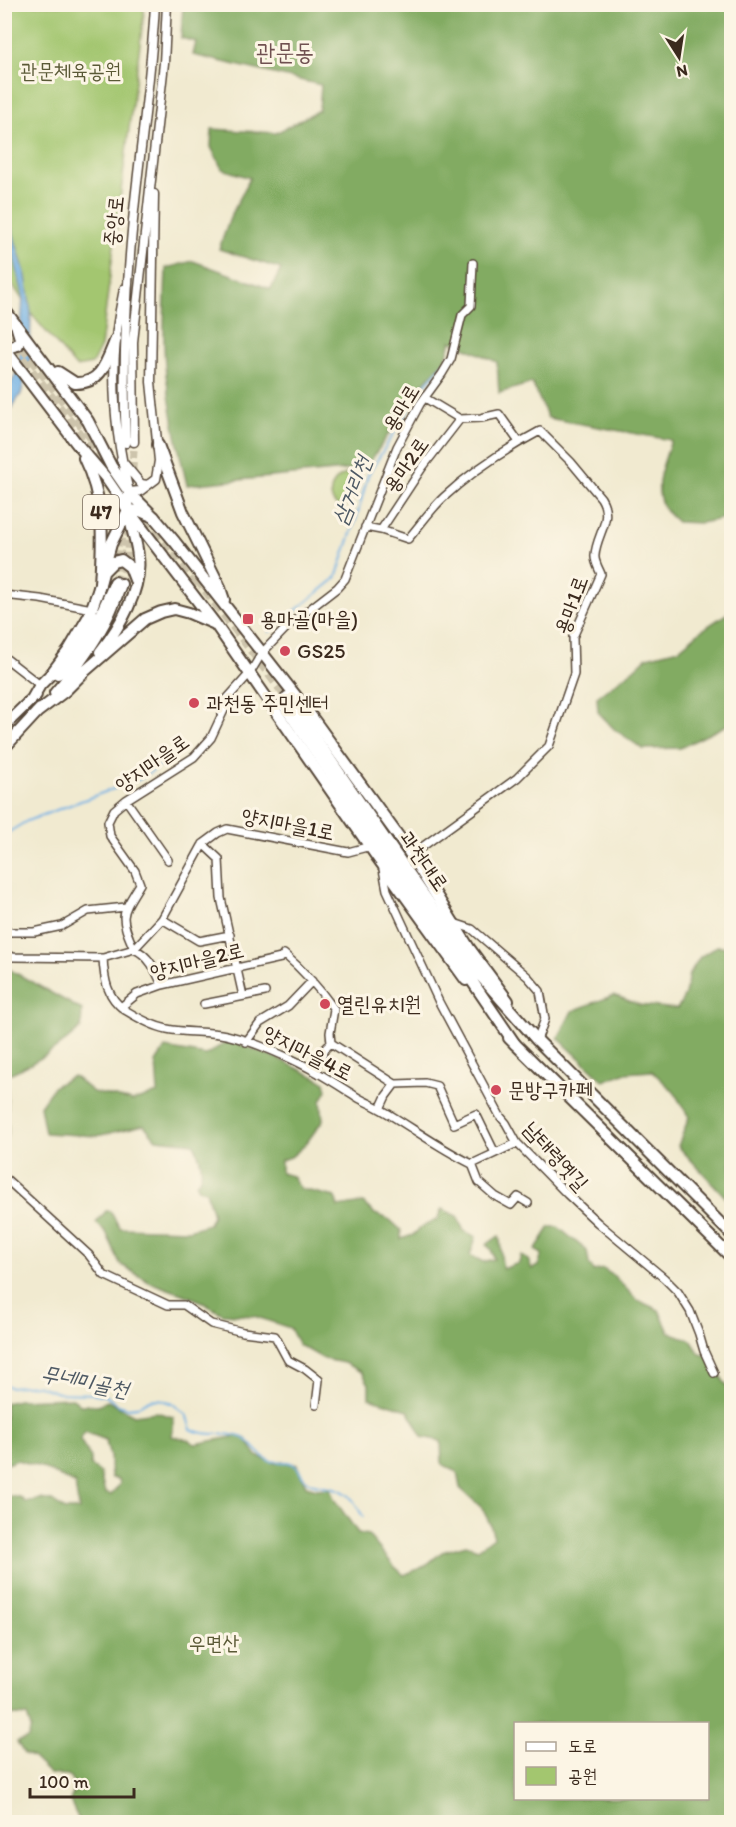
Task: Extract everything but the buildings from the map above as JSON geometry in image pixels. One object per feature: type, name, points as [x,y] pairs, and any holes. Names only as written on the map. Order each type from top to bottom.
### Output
[{"type":"main road","points":[[4,309],[88,421],[111,466],[129,492],[175,542],[226,609],[286,681],[411,855],[470,948],[537,1040],[732,1235]]},
{"type":"main road","points":[[4,343],[10,347],[18,345],[20,339],[16,325]]},
{"type":"main road","points":[[46,364],[70,381],[86,382],[94,379],[102,371],[116,339]]},
{"type":"main road","name":"47","points":[[4,348],[77,444],[91,473],[100,504],[103,535],[101,579],[92,609],[69,650],[40,685],[32,699]]},
{"type":"main road","points":[[77,444],[106,478],[216,624],[500,1029],[732,1258]]},
{"type":"main road","points":[[158,445],[183,512],[219,585],[226,609]]},
{"type":"main road","points":[[36,713],[65,692],[85,670],[116,629],[127,608],[136,584],[138,556],[128,510],[129,492]]},
{"type":"main road","points":[[128,510],[140,511],[154,517]]},
{"type":"main road","points":[[101,579],[113,540],[128,510]]},
{"type":"main road","points":[[101,579],[109,565],[121,560],[130,567],[136,584]]},
{"type":"main road","points":[[4,726],[71,661],[118,583],[109,615],[88,652],[61,686],[4,748]]},
{"type":"main road","points":[[85,670],[145,619],[160,612],[182,610],[216,624]]},
{"type":"main road","name":"과천대로","points":[[515,1044],[284,699],[477,972],[537,1040]]},
{"type":"street","name":"중앙로","points":[[155,4],[151,62],[129,256],[123,372],[130,442],[133,342],[155,151],[167,4]]},
{"type":"street","points":[[129,256],[116,339],[114,371],[118,442],[129,492],[140,491],[157,477],[159,461],[151,382],[155,151]]},
{"type":"street","name":"용마로","points":[[250,673],[262,653],[289,625],[337,588],[345,579],[397,447],[451,359],[462,315],[471,306],[473,263]]},
{"type":"street","points":[[425,398],[460,419],[499,414],[519,442]]},
{"type":"street","name":"용마2로","points":[[381,530],[422,468],[460,419]]},
{"type":"street","name":"용마1로","points":[[365,527],[408,539],[443,497],[483,466],[540,431],[571,462],[604,504],[606,515],[595,556],[601,574],[573,637],[574,674],[549,746],[517,778],[411,855]]},
{"type":"street","points":[[121,460],[139,483],[148,485]]},
{"type":"street","points":[[4,596],[40,599],[92,609]]},
{"type":"street","points":[[4,657],[40,685]]},
{"type":"street","name":"양지마을로","points":[[126,907],[140,884],[135,871],[110,836],[108,822],[114,810],[126,800],[194,758],[211,738],[225,708],[225,701],[250,673]]},
{"type":"street","points":[[126,800],[168,860]]},
{"type":"street","name":"양지마을1로","points":[[203,844],[218,833],[227,830],[348,852],[367,848],[374,852]]},
{"type":"street","points":[[4,955],[103,958],[134,949],[162,919],[203,844],[219,859],[221,898],[243,996]]},
{"type":"street","name":"남태령옛길","points":[[384,866],[387,890],[440,1002],[500,1116],[517,1143],[598,1223],[678,1292],[690,1311],[714,1373]]},
{"type":"street","points":[[4,932],[34,932],[63,926],[88,911],[126,907],[124,925],[134,949],[138,950],[154,967],[162,985]]},
{"type":"street","points":[[162,919],[199,941],[230,935]]},
{"type":"street","points":[[454,923],[472,929],[528,977],[540,991],[545,1019],[537,1040]]},
{"type":"street","name":"양지마을2로","points":[[121,1007],[137,994],[162,985],[281,958],[284,954],[312,981]]},
{"type":"street","name":"양지마을4로","points":[[103,958],[104,980],[111,997],[121,1007],[145,1022],[166,1029],[228,1035],[285,1056],[314,1070],[446,1151],[472,1164]]},
{"type":"street","points":[[246,1041],[260,1023],[288,1006],[312,981],[334,1009],[330,1033],[332,1043],[395,1084],[425,1083],[437,1086],[454,1124],[476,1114],[495,1154]]},
{"type":"street","points":[[204,1005],[265,992]]},
{"type":"street","points":[[314,1070],[325,1049],[332,1043]]},
{"type":"street","points":[[380,1109],[395,1084]]},
{"type":"street","points":[[517,1143],[472,1164],[479,1182],[495,1196],[511,1205],[518,1197],[528,1203]]},
{"type":"street","points":[[4,1177],[89,1255],[104,1275],[168,1305],[184,1305],[211,1324],[243,1332],[275,1336],[288,1360],[319,1380],[316,1405]]},
{"type":"green space","name":"관문체육공원","points":[[5,5],[145,5],[101,346],[92,364],[76,367],[33,316],[5,273]]},
{"type":"green space","points":[[183,5],[731,5],[731,517],[701,523],[677,522],[665,510],[660,499],[659,482],[671,440],[548,418],[532,383],[499,393],[497,362],[451,341],[446,359],[419,388],[366,468],[187,485],[166,375],[164,335],[166,268],[193,261],[271,289],[281,269],[219,249],[230,218],[250,178],[222,169],[211,147],[212,129],[276,133],[319,110],[321,85],[193,55],[196,42],[181,38]]},
{"type":"green space","points":[[346,474],[352,477],[352,485],[343,508],[333,501],[331,491],[336,481]]},
{"type":"green space","points":[[731,611],[731,723],[680,748],[643,749],[614,729],[598,712],[597,697],[647,657],[679,649]]},
{"type":"green space","points":[[717,946],[731,947],[731,1203],[678,1146],[689,1117],[674,1092],[652,1071],[624,1073],[604,1081],[558,1038],[572,1011],[614,995],[640,1005],[677,1009],[685,995],[689,974],[700,957]]},
{"type":"green space","points":[[5,967],[82,1010],[81,1028],[46,1055],[7,1075],[8,1134],[5,1144]]},
{"type":"green space","name":"우면산","points":[[229,1040],[279,1059],[325,1082],[327,1090],[321,1101],[323,1120],[305,1145],[291,1157],[281,1160],[281,1173],[292,1176],[301,1189],[335,1197],[338,1207],[363,1203],[375,1214],[390,1220],[401,1230],[401,1239],[413,1235],[421,1227],[437,1219],[442,1209],[457,1216],[464,1231],[476,1237],[470,1255],[483,1262],[494,1259],[491,1249],[486,1245],[499,1236],[503,1269],[519,1263],[521,1255],[528,1260],[532,1269],[538,1266],[542,1254],[535,1250],[550,1227],[558,1227],[587,1251],[589,1264],[594,1271],[603,1269],[614,1276],[637,1300],[659,1310],[669,1332],[691,1340],[700,1354],[710,1356],[732,1395],[731,1822],[80,1822],[70,1801],[75,1786],[68,1775],[50,1774],[32,1757],[24,1754],[17,1742],[28,1738],[31,1728],[27,1716],[13,1715],[5,1719],[4,1492],[7,1496],[20,1497],[26,1503],[40,1499],[52,1501],[65,1510],[79,1510],[75,1484],[41,1467],[17,1460],[5,1465],[5,1403],[18,1400],[73,1398],[80,1405],[97,1405],[108,1401],[134,1415],[156,1412],[173,1417],[171,1436],[189,1440],[195,1444],[237,1436],[246,1439],[257,1456],[275,1463],[282,1461],[297,1465],[306,1486],[317,1489],[330,1488],[334,1499],[358,1533],[368,1535],[404,1575],[425,1566],[442,1552],[466,1545],[478,1549],[494,1537],[482,1508],[460,1488],[457,1472],[442,1464],[441,1441],[422,1437],[408,1410],[369,1398],[369,1384],[362,1372],[344,1363],[324,1359],[299,1345],[290,1328],[254,1316],[223,1314],[196,1299],[149,1282],[120,1264],[106,1232],[96,1223],[106,1211],[110,1211],[120,1228],[189,1230],[209,1224],[213,1215],[206,1191],[198,1189],[196,1184],[201,1175],[201,1169],[196,1148],[193,1143],[156,1139],[144,1125],[97,1136],[45,1133],[40,1106],[54,1086],[73,1076],[93,1092],[133,1101],[158,1093],[156,1062],[165,1048],[206,1055]],"holes":[[[85,1432],[106,1440],[112,1478],[119,1479],[120,1484],[111,1495],[105,1493],[100,1473],[91,1465],[91,1458],[80,1440]]]},
{"type":"water","points":[[4,203],[26,276],[31,313],[30,360],[21,394],[5,418],[5,396],[19,367],[23,295],[5,228]]},
{"type":"waterway","name":"삼거리천","points":[[269,632],[336,578],[368,475],[422,388],[445,363]]},
{"type":"waterway","name":"삼거리천","points":[[4,835],[27,821],[140,779],[173,757]]},
{"type":"waterway","name":"무네미골천","points":[[4,1385],[10,1387],[36,1385],[59,1393],[96,1394],[106,1396],[118,1405],[128,1408],[137,1407],[149,1400],[159,1399],[173,1404],[186,1414],[191,1429],[202,1433],[242,1437],[270,1461],[293,1464],[308,1482],[343,1491],[352,1499],[363,1517]]},
{"type":"tunnel","points":[[4,322],[97,445]]},
{"type":"tunnel","points":[[4,335],[125,495]]},
{"type":"tunnel","points":[[131,494],[134,442]]},
{"type":"tunnel","points":[[135,507],[197,591]]},
{"type":"tunnel","points":[[115,582],[119,567],[122,524]]},
{"type":"tunnel","points":[[121,584],[127,561],[129,525]]},
{"type":"tunnel","points":[[197,578],[287,697]]},
{"type":"place","name":"용마골(마을)","points":[[248,619]]},
{"type":"place","name":"GS25","points":[[285,651]]},
{"type":"place","name":"과천동 주민센터","points":[[194,703]]},
{"type":"place","name":"열린유치원","points":[[325,1004]]},
{"type":"place","name":"문방구카페","points":[[496,1090]]},
{"type":"district","name":"관문동","points":[[285,52]]}]
